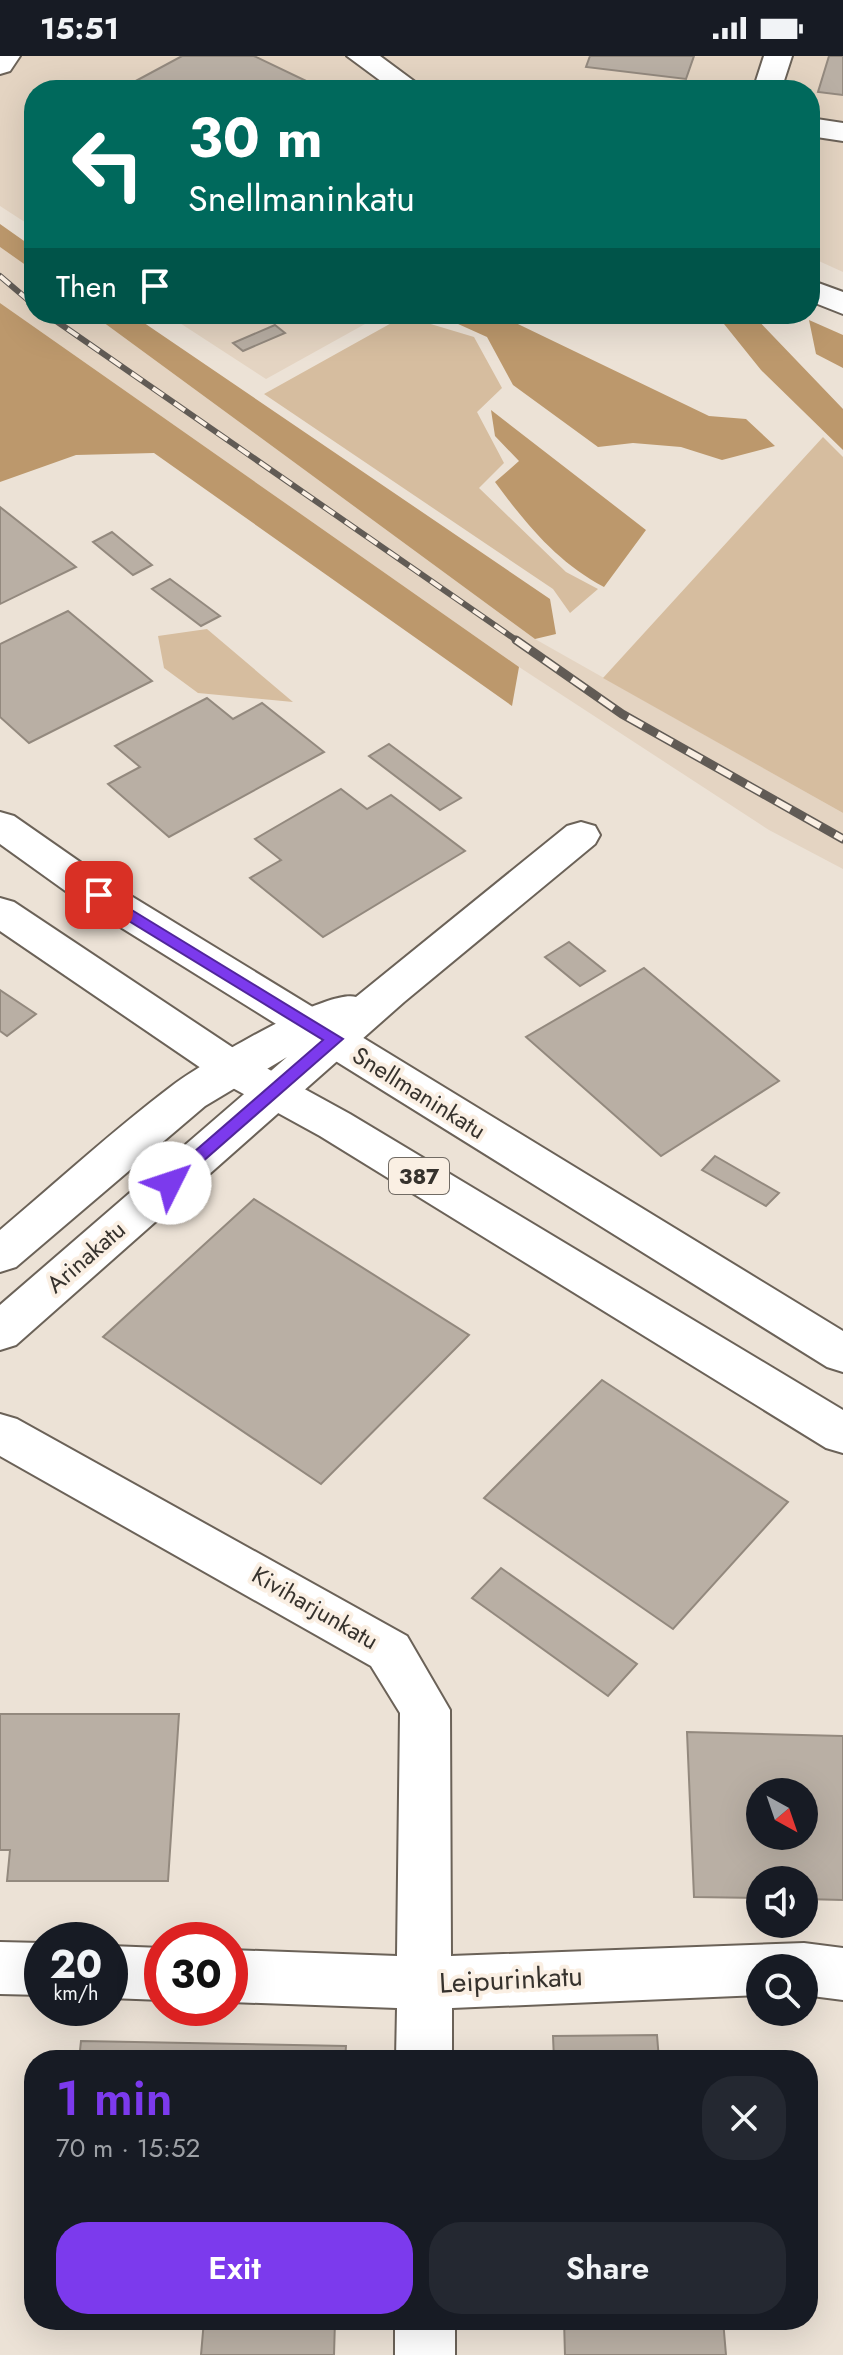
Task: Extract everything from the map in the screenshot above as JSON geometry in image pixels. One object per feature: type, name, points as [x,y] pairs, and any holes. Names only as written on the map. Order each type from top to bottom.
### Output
[{"type":"street","points":[[0,65],[6,56]]},
{"type":"street","points":[[361,56],[397,80]]},
{"type":"street","points":[[770,80],[778,56]]},
{"type":"street","points":[[820,129],[843,132]]},
{"type":"street","points":[[820,294],[843,304]]},
{"type":"street","name":"Snellmaninkatu","points":[[0,825],[99,895],[843,1354]]},
{"type":"street","name":"Arinakatu","points":[[0,1255],[190,1095],[235,1070],[324,1031],[389,992],[581,835]]},
{"type":"street","name":"387","points":[[0,912],[235,1070],[335,1125],[843,1434]]},
{"type":"street","name":"Arinakatu","points":[[0,1332],[274,1092],[324,1031]]},
{"type":"street","name":"Kiviharjunkatu","points":[[0,1433],[389,1651],[425,1710],[424,2050]]},
{"type":"street","points":[[0,1968],[24,1969]]},
{"type":"street","name":"Leipurinkatu","points":[[248,1977],[424,1983],[746,1970]]},
{"type":"street","points":[[818,1971],[843,1974]]},
{"type":"street","points":[[425,2330],[425,2355]]},
{"type":"shaded area","points":[[0,56],[843,56],[843,272],[820,262],[820,80],[24,80],[24,222],[0,206]]},
{"type":"shaded area","points":[[0,224],[24,241],[24,264],[0,247]]},
{"type":"shaded area","points":[[0,247],[24,264],[24,320],[0,303]]},
{"type":"shaded area","points":[[0,303],[24,320],[24,324],[30,324],[519,667],[512,706],[154,453],[76,455],[0,482]]},
{"type":"shaded area","points":[[30,324],[106,324],[535,639],[843,813],[843,869],[769,830],[519,667]]},
{"type":"shaded area","points":[[106,324],[146,324],[550,599],[556,634],[535,639]]},
{"type":"shaded area","points":[[181,324],[365,324],[266,379]]},
{"type":"shaded area","points":[[390,324],[431,324],[474,337],[502,388],[477,412],[504,463],[479,488],[566,572],[598,589],[570,613],[553,589],[264,394]]},
{"type":"shaded area","points":[[458,324],[518,324],[709,416],[746,419],[775,446],[722,460],[681,447],[633,443],[598,447],[513,385],[487,337]]},
{"type":"shaded area","points":[[724,324],[762,324],[843,409],[843,450],[761,370]]},
{"type":"shaded area","points":[[810,324],[818,324],[843,335],[843,368],[816,354]]},
{"type":"shaded area","points":[[491,410],[646,530],[604,587],[557,554],[518,513],[495,482],[519,461],[495,436]]},
{"type":"shaded area","points":[[823,437],[843,457],[843,813],[603,678]]},
{"type":"shaded area","points":[[207,629],[293,702],[198,693],[164,668],[158,636]]},
{"type":"building","points":[[182,56],[254,56],[304,80],[138,80]]},
{"type":"building","points":[[590,56],[694,56],[686,79],[586,67]]},
{"type":"building","points":[[829,56],[843,56],[843,95],[820,92]]},
{"type":"building","points":[[275,325],[285,333],[243,351],[233,343]]},
{"type":"building","points":[[0,507],[76,567],[0,604]]},
{"type":"building","points":[[112,532],[152,565],[133,575],[93,542]]},
{"type":"building","points":[[170,579],[220,616],[201,626],[152,589]]},
{"type":"building","points":[[68,611],[152,681],[29,743],[0,717],[0,644]]},
{"type":"building","points":[[207,698],[233,719],[262,703],[324,752],[169,837],[108,784],[140,767],[115,746]]},
{"type":"building","points":[[389,744],[461,798],[440,810],[369,756]]},
{"type":"building","points":[[341,789],[367,809],[391,795],[465,851],[323,937],[250,878],[281,860],[255,839]]},
{"type":"building","points":[[569,942],[605,971],[580,986],[545,957]]},
{"type":"building","points":[[644,968],[779,1081],[661,1156],[526,1037]]},
{"type":"building","points":[[0,990],[36,1014],[7,1036],[0,1031]]},
{"type":"building","points":[[715,1156],[779,1193],[766,1206],[702,1170]]},
{"type":"building","points":[[254,1199],[469,1335],[321,1484],[103,1337]]},
{"type":"building","points":[[602,1380],[788,1502],[673,1629],[484,1498]]},
{"type":"building","points":[[501,1568],[637,1664],[608,1696],[472,1598]]},
{"type":"building","points":[[0,1714],[179,1714],[168,1881],[7,1881],[10,1850],[0,1850]]},
{"type":"building","points":[[687,1732],[843,1736],[843,1900],[818,1899],[818,1866],[746,1866],[746,1898],[694,1897]]},
{"type":"building","points":[[657,2035],[658,2050],[554,2050],[553,2036]]},
{"type":"building","points":[[81,2041],[346,2046],[346,2050],[80,2050]]},
{"type":"building","points":[[203,2330],[335,2330],[334,2355],[201,2355]]},
{"type":"building","points":[[564,2330],[724,2330],[726,2355],[565,2355]]},
{"type":"railway","points":[[0,276],[24,296]]},
{"type":"railway","points":[[60,324],[519,642]]},
{"type":"railway","points":[[516,640],[622,714],[843,839]]},
{"type":"route","points":[[99,895],[335,1039],[170,1183]]}]
